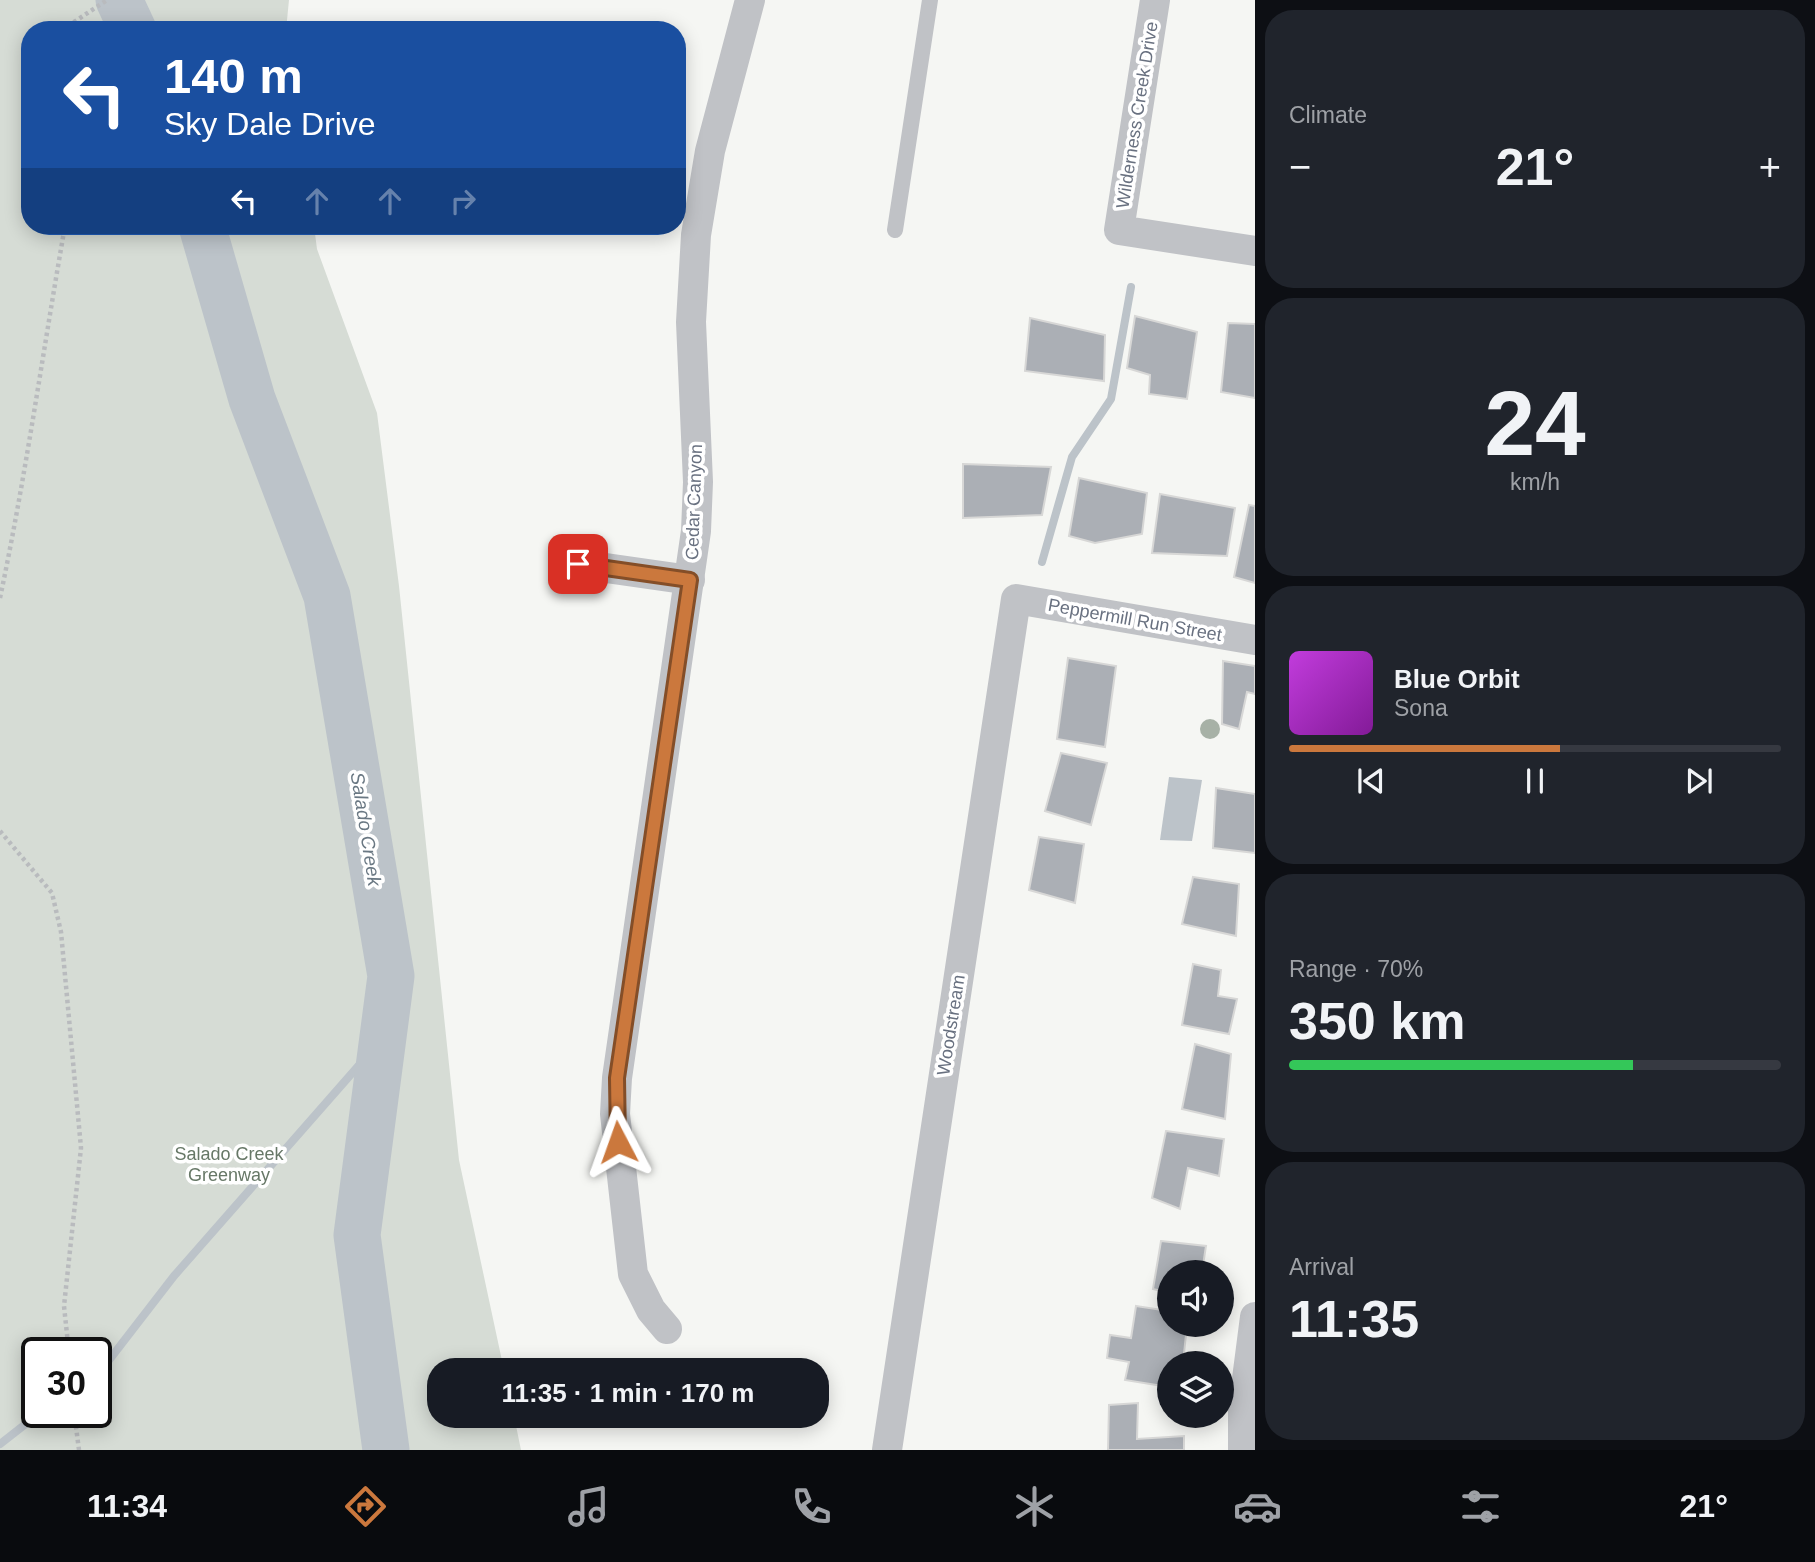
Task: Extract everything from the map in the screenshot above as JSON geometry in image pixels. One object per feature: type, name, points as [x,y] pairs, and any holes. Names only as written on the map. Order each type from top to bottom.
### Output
[{"type":"street","name":"Cedar Canyon","points":[[667,1329],[650,1310],[633,1274],[615,1114],[616,1090],[690,580],[698,482],[688,215],[710,151],[750,0]]},
{"type":"street","name":"Wilderness Creek Drive","points":[[1155,0],[1119,230],[1255,251]]},
{"type":"street","points":[[578,564],[690,580]]},
{"type":"street","name":"Peppermill Run Street","points":[[1016,600],[1255,640]]},
{"type":"street","name":"Woodstream","points":[[887,1450],[1016,600]]},
{"type":"street","points":[[1243,1450],[1242,1410],[1255,1317]]},
{"type":"lane","points":[[895,230],[930,0]]},
{"type":"path","points":[[72,21],[107,0]]},
{"type":"path","points":[[0,598],[24,485],[30,422],[63,235]]},
{"type":"path","points":[[0,831],[52,893],[61,932],[81,1148],[64,1306],[67,1337]]},
{"type":"path","points":[[76,1428],[79,1450]]},
{"type":"green space","name":"Salado Creek Greenway","points":[[0,0],[289,0],[287,21],[21,21],[21,235],[315,235],[317,249],[377,413],[399,586],[459,1160],[501,1358],[427,1358],[427,1428],[516,1428],[521,1450],[0,1450]]},
{"type":"shaded area","points":[[1169,777],[1202,780],[1192,841],[1160,840]]},
{"type":"building","points":[[1135,316],[1197,332],[1187,399],[1149,394],[1150,375],[1127,368]]},
{"type":"building","points":[[1030,318],[1105,335],[1104,381],[1025,371]]},
{"type":"building","points":[[1228,323],[1255,324],[1255,398],[1221,392]]},
{"type":"building","points":[[963,464],[1051,467],[1042,515],[963,518]]},
{"type":"building","points":[[1079,478],[1147,493],[1142,534],[1095,543],[1069,536]]},
{"type":"building","points":[[1160,494],[1235,508],[1227,556],[1152,553]]},
{"type":"building","points":[[1249,505],[1255,506],[1255,583],[1234,577]]},
{"type":"building","points":[[1068,658],[1116,666],[1105,747],[1057,739]]},
{"type":"building","points":[[1223,661],[1255,666],[1255,694],[1247,692],[1239,729],[1222,724]]},
{"type":"building","points":[[1061,753],[1107,763],[1091,825],[1045,811]]},
{"type":"building","points":[[1216,788],[1255,794],[1255,853],[1213,848]]},
{"type":"building","points":[[1039,837],[1084,844],[1075,903],[1029,890]]},
{"type":"building","points":[[1193,877],[1239,884],[1236,936],[1182,924]]},
{"type":"building","points":[[1193,964],[1221,970],[1218,996],[1237,999],[1229,1034],[1182,1025]]},
{"type":"building","points":[[1195,1044],[1231,1054],[1225,1119],[1182,1109]]},
{"type":"building","points":[[1166,1131],[1224,1139],[1219,1176],[1188,1168],[1180,1209],[1152,1198]]},
{"type":"building","points":[[1161,1241],[1206,1246],[1204,1260],[1158,1260]]},
{"type":"building","points":[[1157,1265],[1157,1290],[1153,1289]]},
{"type":"building","points":[[1136,1306],[1157,1309],[1157,1337],[1186,1337],[1184,1351],[1157,1351],[1157,1385],[1125,1380],[1129,1362],[1107,1358],[1110,1335],[1131,1338]]},
{"type":"building","points":[[1138,1403],[1137,1439],[1184,1436],[1184,1450],[1108,1450],[1109,1405]]},
{"type":"waterway","name":"Salado Creek","points":[[119,0],[129,21]]},
{"type":"waterway","name":"Salado Creek","points":[[205,235],[252,399],[327,596],[391,976],[357,1235],[386,1450]]},
{"type":"waterway","points":[[1042,562],[1072,457],[1111,399],[1131,287]]},
{"type":"waterway","points":[[112,1356],[174,1276],[382,1039]]},
{"type":"waterway","points":[[0,1444],[21,1428]]},
{"type":"route","points":[[578,564],[690,580],[617,1078],[615,1114],[618,1142]]}]
